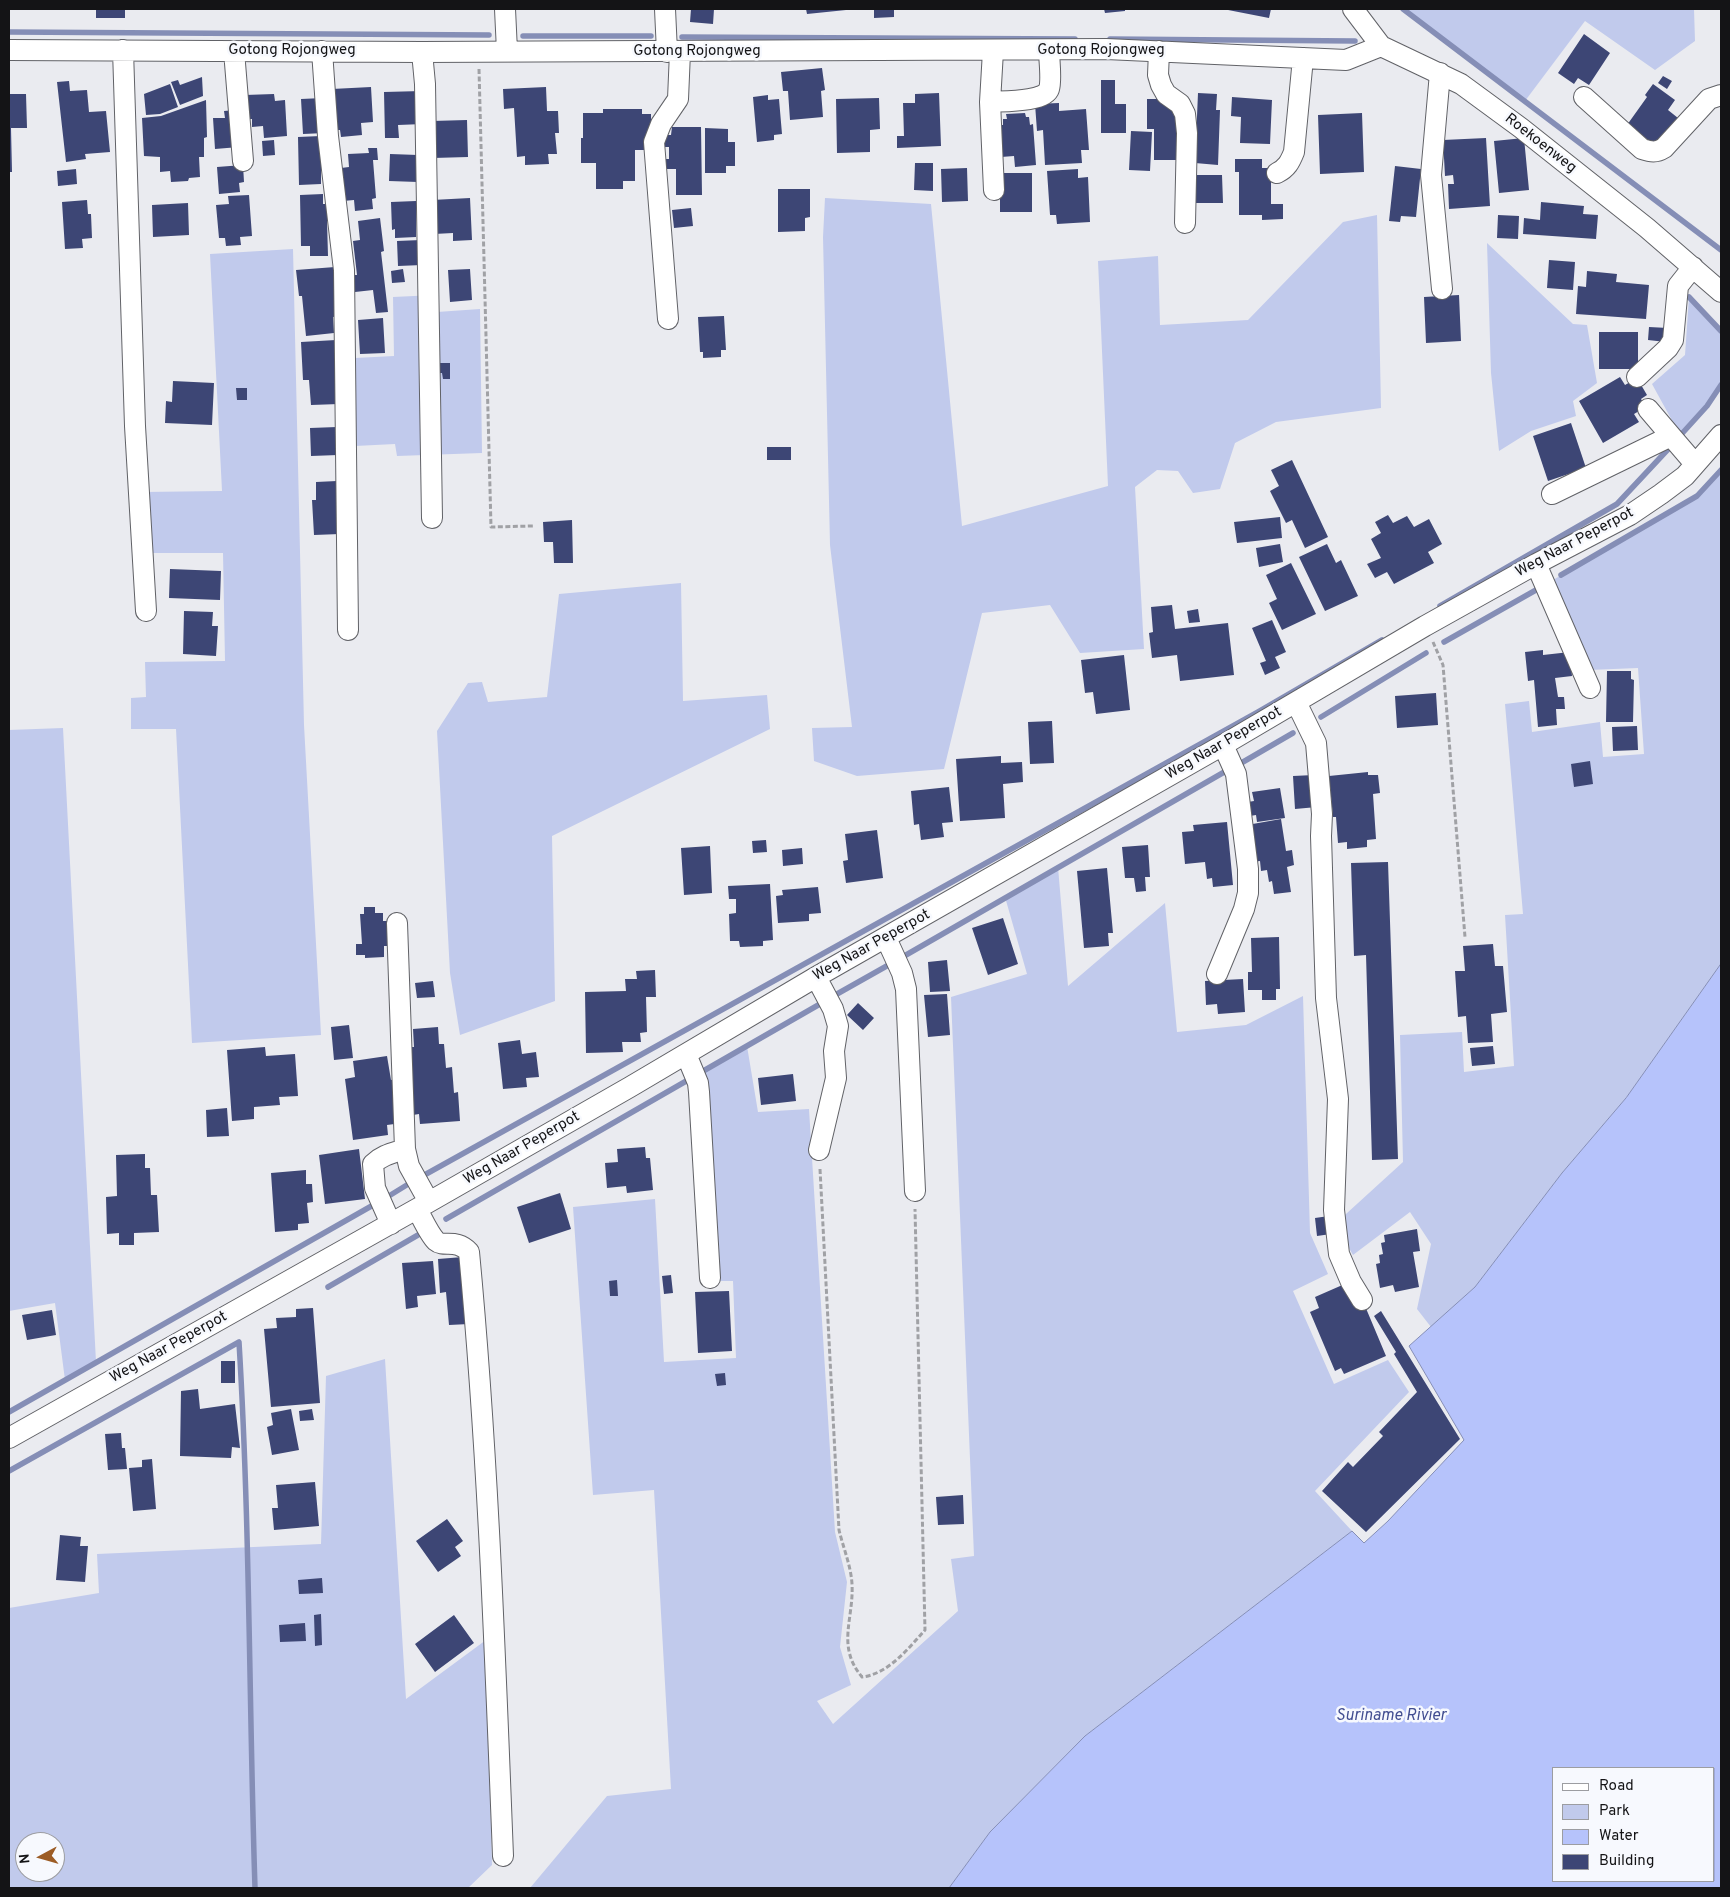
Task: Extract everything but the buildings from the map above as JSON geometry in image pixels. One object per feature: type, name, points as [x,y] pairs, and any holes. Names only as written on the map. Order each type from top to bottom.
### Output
[{"type":"street","points":[[504,9],[507,51]]},
{"type":"street","points":[[665,9],[674,52],[678,99],[661,124],[654,142],[668,318]]},
{"type":"street","name":"Roekoenweg","points":[[1354,9],[1381,46],[1461,84],[1521,128],[1648,228],[1721,292]]},
{"type":"street","name":"Gotong Rojongweg","points":[[9,50],[674,52],[1049,50],[1159,51],[1346,60],[1381,46]]},
{"type":"street","points":[[123,50],[135,426],[146,611]]},
{"type":"street","points":[[990,102],[1037,99],[1046,95],[1050,89],[1049,50]]},
{"type":"street","points":[[234,51],[243,161]]},
{"type":"street","points":[[322,51],[328,136],[344,270],[348,630]]},
{"type":"street","points":[[993,51],[990,102],[994,190]]},
{"type":"street","points":[[1159,51],[1158,75],[1161,85],[1166,94],[1180,104],[1185,114],[1187,133],[1185,223]]},
{"type":"street","points":[[422,52],[425,84],[432,518]]},
{"type":"street","points":[[1277,172],[1284,169],[1290,162],[1294,152],[1303,58]]},
{"type":"street","points":[[1440,73],[1431,175],[1442,289]]},
{"type":"street","points":[[1584,97],[1642,149],[1658,152],[1664,148],[1709,99],[1721,95]]},
{"type":"street","points":[[1638,377],[1664,352],[1673,340],[1678,286],[1692,267]]},
{"type":"street","points":[[1648,409],[1695,464]]},
{"type":"street","name":"Weg Naar Peperpot","points":[[9,1438],[423,1206],[816,977],[1223,745],[1426,626],[1536,564],[1630,515],[1685,476],[1721,435]]},
{"type":"street","points":[[1552,494],[1671,436]]},
{"type":"street","points":[[1536,564],[1590,688]]},
{"type":"street","points":[[1296,702],[1316,743],[1322,814],[1326,998],[1338,1099],[1334,1210],[1339,1254],[1351,1282],[1362,1300]]},
{"type":"street","points":[[1217,974],[1244,909],[1248,893],[1248,869],[1236,774],[1223,745]]},
{"type":"street","points":[[397,923],[405,1149],[436,1241],[458,1243],[469,1252],[476,1322],[493,1607],[503,1856]]},
{"type":"street","points":[[886,938],[902,973],[906,989],[915,1191]]},
{"type":"street","points":[[816,977],[838,1026],[834,1051],[836,1078],[819,1150]]},
{"type":"street","points":[[686,1054],[698,1083],[699,1092],[710,1278]]},
{"type":"street","points":[[391,1224],[375,1188],[373,1164],[389,1154],[405,1149]]},
{"type":"path","points":[[478,51],[491,527],[533,526]]},
{"type":"path","points":[[1426,626],[1443,666],[1464,937]]},
{"type":"path","points":[[819,1150],[839,1530],[852,1583],[847,1647],[854,1668],[862,1678],[873,1676],[903,1655],[925,1630],[915,1191]]},
{"type":"green space","points":[[1403,9],[1694,9],[1695,41],[1655,70],[1585,21],[1525,101]]},
{"type":"green space","points":[[825,198],[931,204],[962,526],[1108,486],[1098,261],[1158,256],[1160,325],[1248,320],[1343,222],[1377,215],[1381,408],[1276,422],[1235,443],[1220,489],[1193,493],[1178,471],[1157,470],[1135,487],[1144,649],[1080,653],[1050,605],[982,613],[944,769],[857,776],[814,761],[812,728],[852,727],[830,545],[823,237]]},
{"type":"green space","points":[[1487,243],[1573,324],[1587,325],[1597,383],[1573,401],[1576,416],[1531,431],[1499,451],[1491,373]]},
{"type":"green space","points":[[293,249],[304,725],[321,1035],[192,1043],[176,729],[131,729],[131,698],[146,697],[145,662],[225,661],[223,553],[144,553],[143,492],[222,491],[210,254]]},
{"type":"green space","points":[[435,295],[437,312],[480,309],[482,453],[397,456],[395,444],[355,446],[355,358],[394,356],[393,297]]},
{"type":"green space","points":[[1689,297],[1721,331],[1721,385],[1707,406],[1680,435],[1652,384],[1685,355]]},
{"type":"green space","points":[[1721,470],[1721,964],[1626,1098],[1562,1173],[1475,1287],[1431,1327],[1417,1309],[1431,1244],[1410,1212],[1353,1255],[1335,1224],[1403,1162],[1400,1035],[1462,1032],[1464,1072],[1514,1066],[1505,915],[1523,914],[1505,704],[1529,701],[1532,732],[1600,722],[1603,757],[1644,754],[1638,668],[1589,670],[1553,580],[1697,496]]},
{"type":"green space","points":[[681,583],[683,701],[767,695],[770,729],[552,836],[555,1001],[460,1035],[450,973],[437,731],[468,683],[482,682],[488,702],[547,697],[559,594]]},
{"type":"green space","points":[[63,728],[96,1362],[65,1380],[55,1303],[9,1311],[9,730]]},
{"type":"green space","points":[[1058,867],[1068,986],[1165,903],[1177,1032],[1246,1025],[1303,996],[1310,1233],[1328,1274],[1293,1291],[1334,1384],[1388,1360],[1409,1392],[1315,1491],[1352,1531],[1085,1736],[990,1832],[949,1888],[530,1888],[607,1796],[671,1789],[654,1490],[593,1495],[573,1207],[655,1199],[664,1362],[736,1358],[733,1281],[720,1281],[705,1070],[747,1046],[758,1112],[809,1109],[835,1532],[847,1582],[840,1647],[851,1685],[817,1701],[833,1724],[958,1611],[951,1559],[974,1556],[951,997],[1027,974],[1005,897]]},
{"type":"green space","points":[[385,1359],[406,1699],[486,1640],[492,1865],[468,1888],[9,1888],[9,1608],[99,1593],[97,1554],[321,1544],[326,1376]]},
{"type":"water","name":"Suriname Rivier","points":[[1721,964],[1721,1888],[949,1888],[990,1832],[1085,1736],[1352,1531],[1364,1543],[1388,1521],[1464,1440],[1409,1346],[1475,1287],[1562,1173],[1626,1098]]},
{"type":"waterway","points":[[1403,9],[1721,250]]},
{"type":"waterway","points":[[9,32],[489,35]]},
{"type":"waterway","points":[[523,36],[651,36]]},
{"type":"waterway","points":[[682,37],[1075,39]]},
{"type":"waterway","points":[[1110,39],[1355,41]]},
{"type":"waterway","points":[[1689,297],[1721,331]]},
{"type":"waterway","points":[[1678,438],[1707,406],[1721,385]]},
{"type":"waterway","points":[[1440,606],[1617,504],[1672,445]]},
{"type":"waterway","points":[[1561,575],[1697,496],[1721,470]]},
{"type":"waterway","points":[[1444,642],[1536,590]]},
{"type":"waterway","points":[[419,1178],[1258,712],[1382,640]]},
{"type":"waterway","points":[[1321,717],[1426,653]]},
{"type":"waterway","points":[[1243,762],[1293,733]]},
{"type":"waterway","points":[[906,955],[1226,771]]},
{"type":"waterway","points":[[837,994],[892,963]]},
{"type":"waterway","points":[[705,1070],[820,1004]]},
{"type":"waterway","points":[[446,1219],[688,1080]]},
{"type":"waterway","points":[[384,1199],[410,1183]]},
{"type":"waterway","points":[[9,1412],[375,1204]]},
{"type":"waterway","points":[[328,1287],[418,1235]]},
{"type":"waterway","points":[[9,1471],[239,1342],[243,1410],[255,1888]]}]
